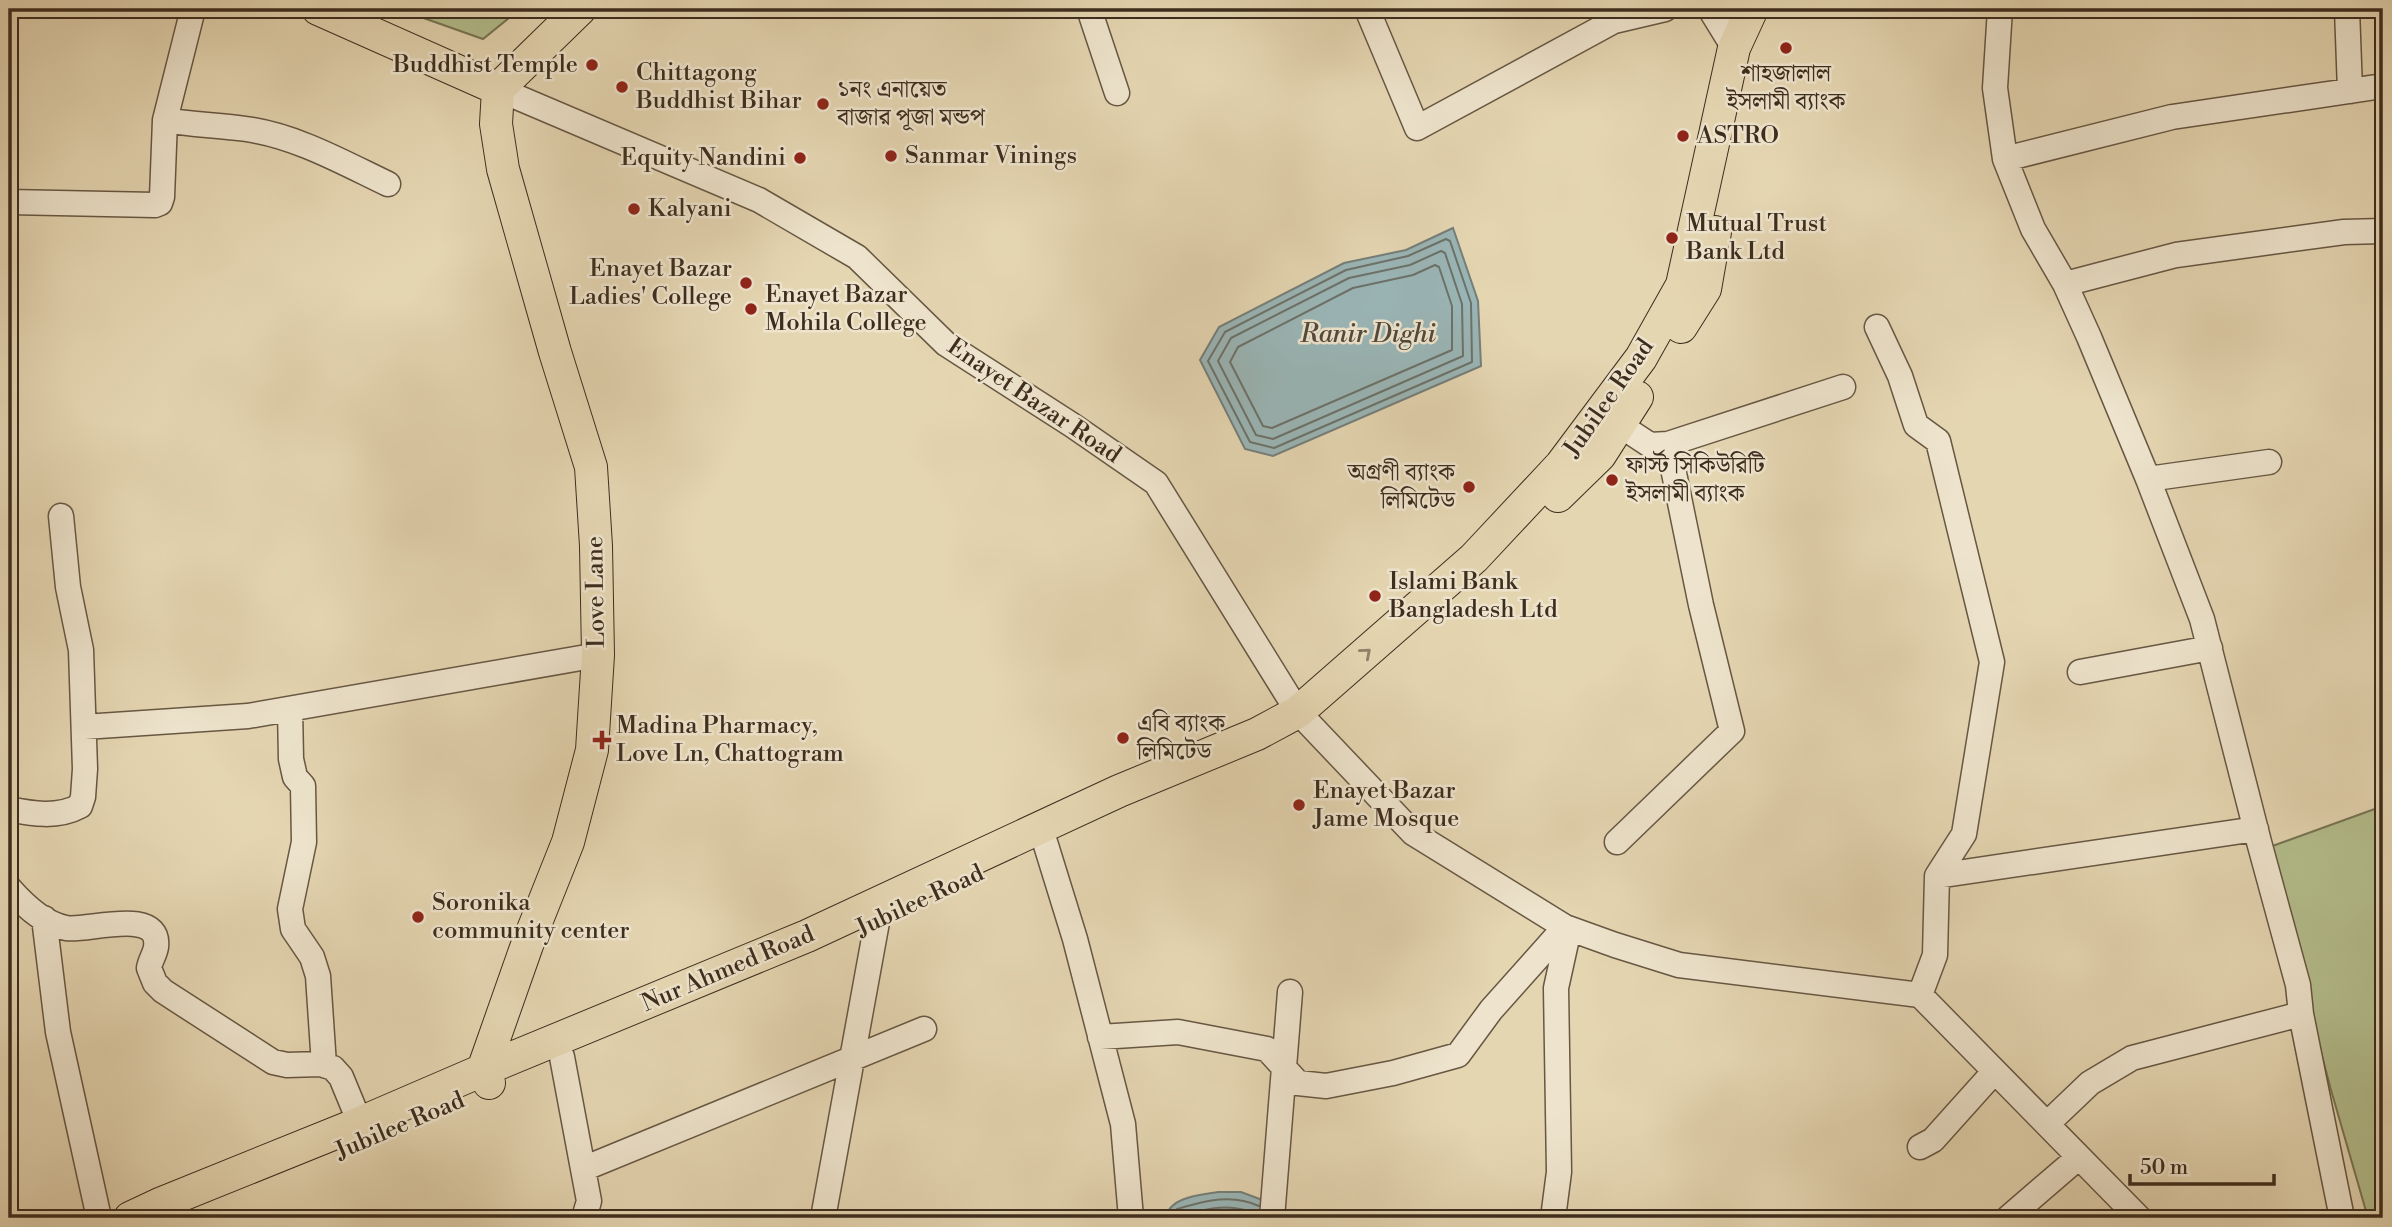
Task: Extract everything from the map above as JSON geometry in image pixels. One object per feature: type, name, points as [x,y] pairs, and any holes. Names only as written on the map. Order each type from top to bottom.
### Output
[{"type":"main road","points":[[318,9],[498,89],[580,9]]},
{"type":"main road","name":"Jubilee Road","points":[[179,1218],[487,1078],[562,1057],[877,922],[1308,712],[1474,558],[1561,465],[1610,419],[1640,358],[1682,285],[1734,48],[1752,9]]},
{"type":"main road","points":[[1610,419],[1705,289],[1742,80],[1760,28],[1778,9]]},
{"type":"main road","name":"Love Lane","points":[[487,1078],[527,945],[568,842],[592,750],[598,654],[591,467],[503,169],[496,124],[498,89]]},
{"type":"main road","name":"Nur Ahmed Road","points":[[130,1218],[360,1123],[487,1078],[807,936],[1119,791],[1308,712]]},
{"type":"street","points":[[9,202],[160,203],[165,120],[194,9]]},
{"type":"street","points":[[1089,9],[1117,93]]},
{"type":"street","points":[[1367,9],[1417,128],[1614,21],[1665,9]]},
{"type":"street","points":[[1710,9],[1734,48]]},
{"type":"street","points":[[2000,9],[1995,88],[2005,159],[2033,229],[2065,284],[2089,337],[2202,619],[2298,985],[2301,1014],[2342,1218]]},
{"type":"street","points":[[2347,9],[2350,91]]},
{"type":"street","points":[[2005,159],[2172,117],[2383,86]]},
{"type":"street","name":"Enayet Bazar Road","points":[[498,89],[759,200],[857,257],[946,344],[1156,483],[1308,712],[1413,833],[1567,928],[1679,965],[1920,995]]},
{"type":"street","points":[[165,120],[194,126],[247,129],[303,144],[388,184]]},
{"type":"street","points":[[2065,284],[2176,255],[2344,232],[2383,231]]},
{"type":"street","points":[[1877,327],[1900,376],[1916,425],[1938,441],[1992,662],[1964,834],[1937,876],[1935,955],[1920,995],[2139,1218]]},
{"type":"street","points":[[1610,419],[1650,445],[1668,444],[1843,387]]},
{"type":"street","points":[[1617,842],[1732,731],[1701,605],[1668,444]]},
{"type":"street","points":[[2148,479],[2269,463]]},
{"type":"street","points":[[9,809],[30,813],[69,812],[80,806],[83,797],[85,769],[81,650],[64,561],[61,516]]},
{"type":"street","points":[[2080,672],[2210,648]]},
{"type":"street","points":[[84,727],[248,716],[598,654]]},
{"type":"street","points":[[290,709],[291,759],[295,777],[303,786],[304,842],[290,909],[293,929],[312,957],[318,975],[324,1065]]},
{"type":"street","points":[[1937,876],[2256,829]]},
{"type":"street","points":[[1045,842],[1075,939],[1124,1124],[1131,1218]]},
{"type":"street","points":[[9,888],[25,906],[57,926],[70,929],[125,922],[144,926],[152,932],[155,939],[156,948],[149,968],[155,983],[163,991],[272,1062],[287,1065],[324,1065],[333,1068],[341,1077],[360,1123]]},
{"type":"street","points":[[44,918],[58,1032],[99,1218]]},
{"type":"street","points":[[823,1218],[877,922]]},
{"type":"street","points":[[1100,1037],[1178,1032],[1267,1049],[1298,1083],[1326,1086],[1393,1073],[1458,1055],[1491,1010],[1567,928]]},
{"type":"street","points":[[1553,1218],[1559,1172],[1556,988],[1567,928]]},
{"type":"street","points":[[1272,1218],[1290,992]]},
{"type":"street","points":[[2047,1124],[2090,1083],[2132,1058],[2301,1014]]},
{"type":"street","points":[[583,1169],[923,1029]]},
{"type":"street","points":[[562,1057],[589,1201],[583,1218]]},
{"type":"street","points":[[1920,1147],[1933,1140],[1994,1072]]},
{"type":"street","points":[[2008,1218],[2079,1157]]},
{"type":"street","points":[[803,1218],[830,1177]]},
{"type":"green space","points":[[398,9],[520,9],[483,39]]},
{"type":"green space","points":[[2383,806],[2383,1218],[2368,1218],[2267,848]]},
{"type":"water","name":"Ranir Dighi","points":[[1453,228],[1478,301],[1481,366],[1273,456],[1245,449],[1200,360],[1219,327],[1344,263],[1406,250]]},
{"type":"water","points":[[1218,1192],[1241,1192],[1265,1201],[1266,1218],[1166,1218],[1168,1211],[1179,1201]]},
{"type":"place","name":"শাহজালাল ইসলামী ব্যাংক","points":[[1786,48]]},
{"type":"place","name":"Buddhist Temple","points":[[592,65]]},
{"type":"place","name":"Chittagong Buddhist Bihar","points":[[622,87]]},
{"type":"place","name":"১নং এনায়েত বাজার পূজা মন্ডপ","points":[[823,104]]},
{"type":"place","name":"ASTRO","points":[[1683,136]]},
{"type":"place","name":"Sanmar Vinings","points":[[891,156]]},
{"type":"place","name":"Equity Nandini","points":[[800,158]]},
{"type":"place","name":"Kalyani","points":[[634,209]]},
{"type":"place","name":"Mutual Trust Bank Ltd","points":[[1672,238]]},
{"type":"place","name":"Enayet Bazar Ladies' College","points":[[746,283]]},
{"type":"place","name":"Enayet Bazar Mohila College","points":[[751,309]]},
{"type":"place","name":"ফার্স্ট সিকিউরিটি ইসলামী ব্যাংক","points":[[1612,480]]},
{"type":"place","name":"অগ্রণী ব্যাংক লিমিটেড","points":[[1469,487]]},
{"type":"place","name":"Islami Bank Bangladesh Ltd","points":[[1375,596]]},
{"type":"place","name":"এবি ব্যাংক লিমিটেড","points":[[1123,738]]},
{"type":"place","name":"Madina Pharmacy, Love Ln, Chattogram","points":[[602,740]]},
{"type":"place","name":"Enayet Bazar Jame Mosque","points":[[1299,805]]},
{"type":"place","name":"Soronika community center","points":[[418,917]]}]
